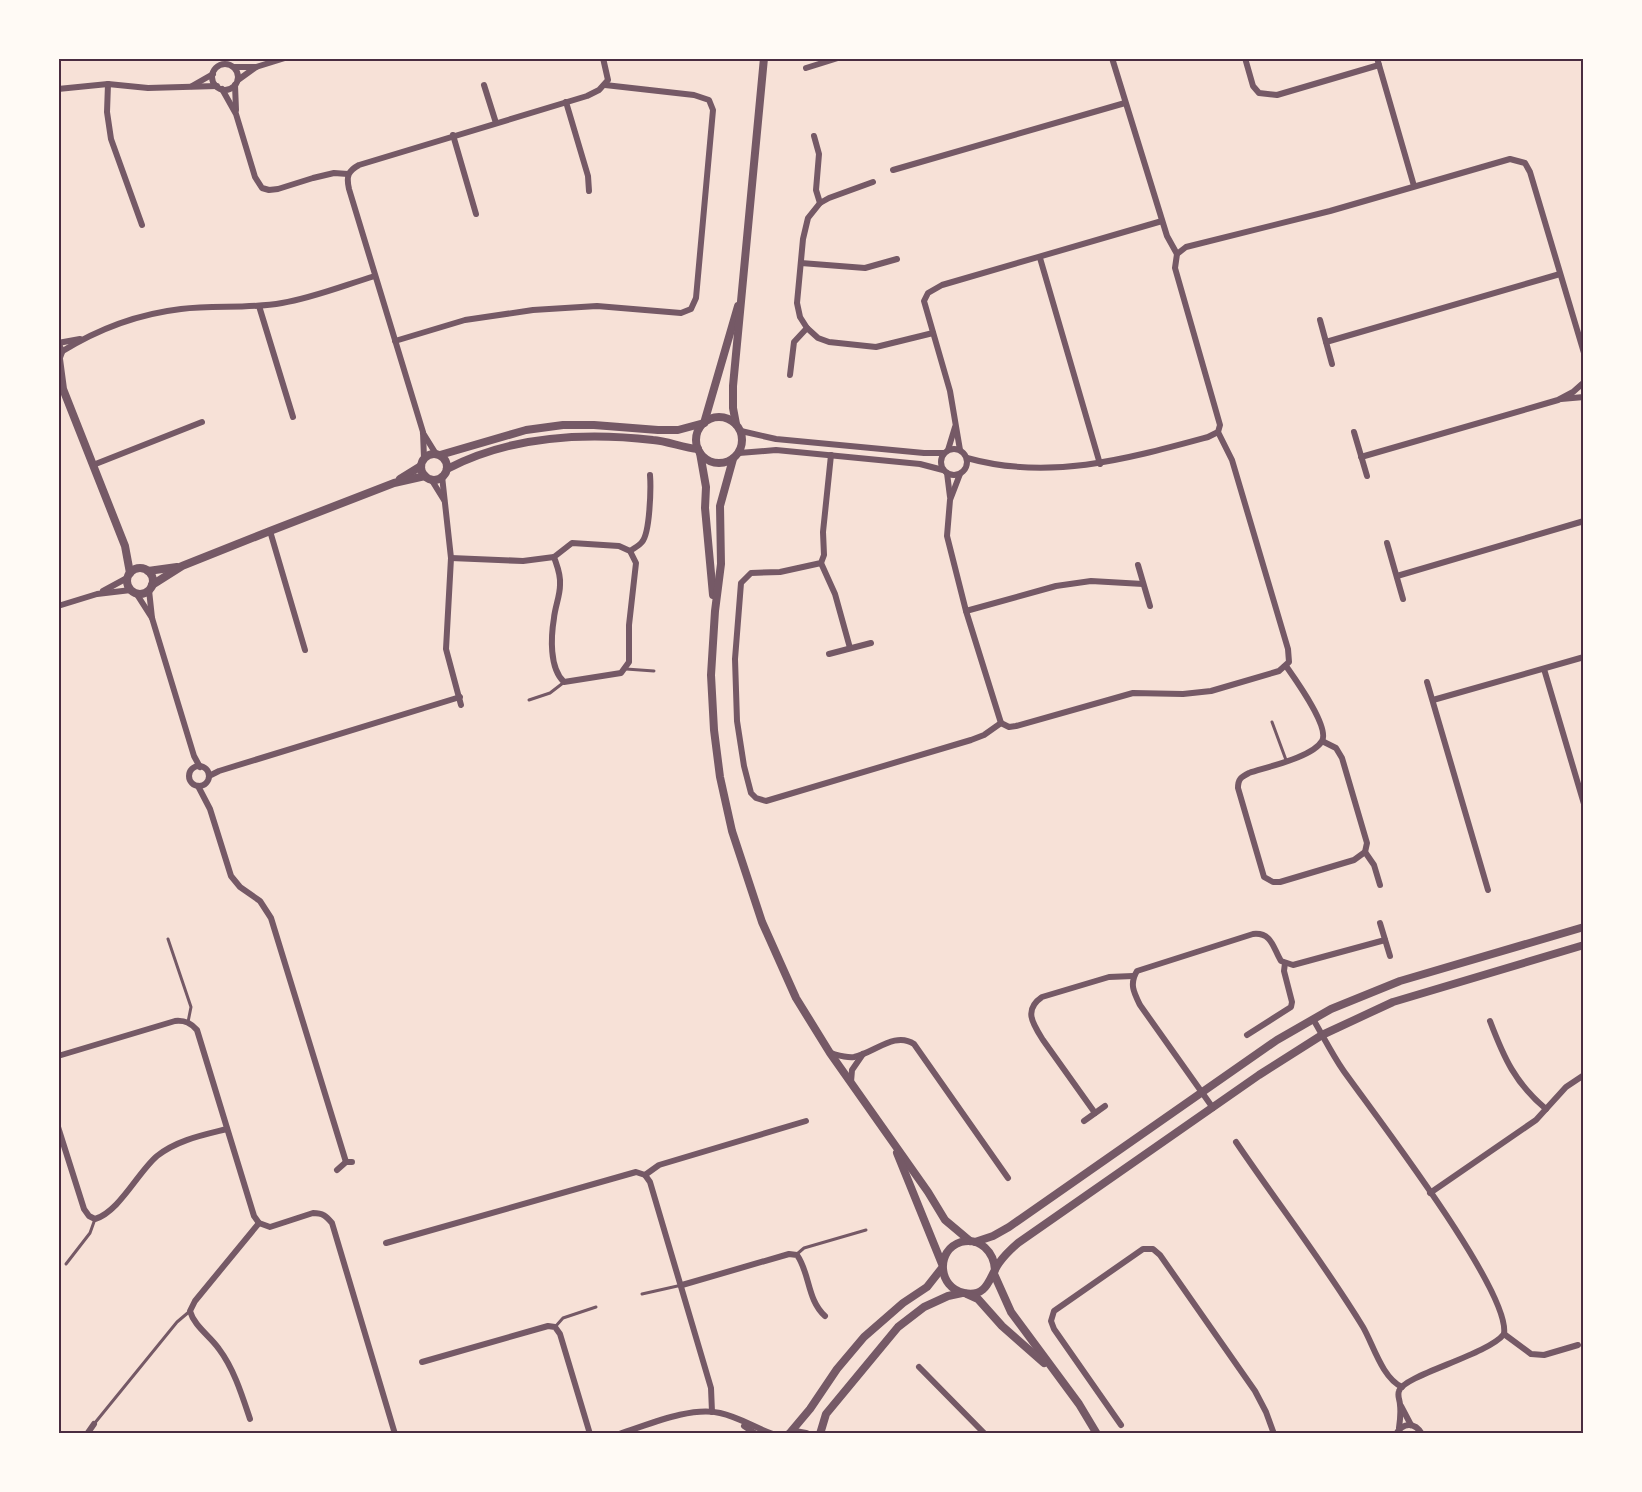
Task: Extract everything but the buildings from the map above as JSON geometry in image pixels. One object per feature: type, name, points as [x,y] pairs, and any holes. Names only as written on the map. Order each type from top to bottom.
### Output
[{"type":"street","points":[[192,86],[213,75],[217,67],[217,58]]},
{"type":"street","points":[[58,89],[108,84],[148,88],[192,86],[229,89],[256,67],[285,58]]},
{"type":"street","points":[[461,705],[446,649],[451,558],[444,501],[446,461],[438,455],[423,432],[346,179],[348,174],[359,165],[587,96],[605,85],[608,80],[603,58]]},
{"type":"street","points":[[764,58],[733,386],[733,408],[743,438],[720,507],[721,564],[711,675],[714,730],[720,777],[732,831],[759,914],[796,998],[830,1053],[928,1192],[945,1221],[982,1245],[992,1255],[994,1272],[1011,1312],[1079,1404],[1098,1434]]},
{"type":"street","points":[[806,68],[838,58]]},
{"type":"street","points":[[1112,58],[1162,221],[1177,254]]},
{"type":"street","points":[[1245,58],[1253,86],[1259,93],[1277,94],[1378,62],[1414,186]]},
{"type":"street","points":[[217,67],[229,63],[256,67]]},
{"type":"street","points":[[229,63],[238,73],[236,114]]},
{"type":"street","points":[[213,75],[236,114],[255,177],[262,188],[278,189],[334,173],[348,174]]},
{"type":"street","points":[[108,84],[107,112],[111,139],[142,225]]},
{"type":"street","points":[[484,85],[496,123]]},
{"type":"street","points":[[395,341],[465,321],[533,310],[597,306],[681,313],[691,309],[696,298],[712,105],[709,100],[694,95],[605,85]]},
{"type":"street","points":[[566,102],[588,176],[589,191]]},
{"type":"street","points":[[893,171],[1125,103]]},
{"type":"street","points":[[453,135],[476,214]]},
{"type":"street","points":[[814,136],[819,154],[816,190],[820,203]]},
{"type":"street","points":[[956,424],[946,452],[941,459],[950,500],[947,536],[966,611],[998,718],[1001,723],[1009,727],[1133,693],[1183,694],[1211,691],[1279,671],[1289,662],[1288,649],[1232,461],[1218,432],[1220,425],[1174,268],[1177,254],[1186,247],[1330,211],[1510,159],[1525,163],[1530,172],[1584,353]]},
{"type":"street","points":[[873,182],[820,203],[808,218],[803,239],[797,303],[800,317],[807,328],[818,338],[829,342],[876,347],[933,333]]},
{"type":"street","points":[[988,464],[967,458],[960,450],[950,391],[924,301],[928,293],[942,285],[1162,221]]},
{"type":"street","points":[[1040,258],[1100,464]]},
{"type":"street","points":[[801,263],[865,268],[897,259]]},
{"type":"street","points":[[1326,342],[1560,274]]},
{"type":"street","points":[[182,566],[148,571],[140,568],[125,546],[61,385],[59,352],[83,338],[126,320],[183,309],[285,303],[375,276]]},
{"type":"street","points":[[715,611],[705,508],[706,487],[697,435],[704,423],[744,288]]},
{"type":"street","points":[[259,306],[293,417]]},
{"type":"street","points":[[1320,320],[1332,364]]},
{"type":"street","points":[[790,375],[794,342],[807,328]]},
{"type":"street","points":[[1361,457],[1558,400],[1584,397],[1581,391],[1583,381]]},
{"type":"street","points":[[1558,400],[1573,392],[1583,381]]},
{"type":"street","points":[[394,483],[423,462],[430,454],[438,455],[526,430],[564,425],[678,430],[704,423],[710,419],[724,418],[738,427],[776,439],[924,453],[960,450]]},
{"type":"street","points":[[93,465],[202,422]]},
{"type":"street","points":[[423,432],[423,462],[428,478],[444,501]]},
{"type":"street","points":[[966,467],[988,464],[1054,468],[1100,464],[1208,437],[1218,432]]},
{"type":"street","points":[[1354,432],[1367,476]]},
{"type":"street","points":[[58,606],[98,594],[134,591],[143,593],[182,566],[394,483],[445,473],[460,462],[501,448],[562,437],[620,437],[656,440],[699,451],[705,459],[719,464],[736,456],[776,450],[920,464],[951,475],[960,474]]},
{"type":"street","points":[[831,456],[823,532],[824,555],[821,563],[835,594],[850,648]]},
{"type":"street","points":[[950,500],[960,474],[966,467],[967,458]]},
{"type":"street","points":[[630,551],[642,543],[646,536],[652,490],[650,475]]},
{"type":"street","points":[[1396,576],[1584,521]]},
{"type":"street","points":[[270,531],[305,650]]},
{"type":"street","points":[[451,558],[523,561],[554,557],[572,543],[619,546],[630,551],[636,563],[629,625],[629,662],[621,673],[564,682],[555,669],[552,639],[560,572],[554,557]]},
{"type":"street","points":[[1387,543],[1403,599]]},
{"type":"street","points":[[125,546],[129,576],[134,591],[152,618]]},
{"type":"street","points":[[821,563],[780,572],[751,573],[741,583],[735,659],[737,721],[751,793],[756,798],[765,801],[971,740],[984,735],[1001,723]]},
{"type":"street","points":[[1138,565],[1150,606]]},
{"type":"street","points":[[98,594],[140,568]]},
{"type":"street","points":[[148,571],[152,577],[150,587],[152,618],[194,756],[208,780],[207,802]]},
{"type":"street","points":[[966,611],[1068,584],[1091,581],[1143,584]]},
{"type":"street","points":[[829,654],[871,643]]},
{"type":"street","points":[[1433,700],[1584,657]]},
{"type":"street","points":[[1286,666],[1297,681],[1324,735],[1322,741],[1308,753],[1249,773],[1241,777],[1238,782],[1264,877],[1273,882],[1280,882],[1354,860],[1365,852],[1367,843],[1342,758],[1336,748],[1322,741]]},
{"type":"street","points":[[1544,669],[1584,804]]},
{"type":"street","points":[[1427,682],[1488,890]]},
{"type":"street","points":[[198,786],[219,771],[460,698]]},
{"type":"street","points":[[194,756],[190,778],[198,786],[207,802],[231,876],[240,887],[260,901],[271,918],[349,1162],[337,1170]]},
{"type":"street","points":[[193,769],[219,771]]},
{"type":"street","points":[[1365,852],[1374,865],[1380,885]]},
{"type":"street","points":[[1380,923],[1390,956]]},
{"type":"street","points":[[789,1434],[864,1337],[903,1303],[927,1287],[942,1266],[945,1256],[955,1245],[993,1236],[1009,1227],[1277,1040],[1313,1019],[1381,988],[1584,927]]},
{"type":"street","points":[[1213,1108],[1140,1005],[1132,984],[1133,976],[1137,971],[1143,967],[1258,934],[1269,938],[1281,961],[1293,965],[1385,940]]},
{"type":"street","points":[[820,1434],[826,1414],[898,1327],[912,1314],[948,1296],[981,1291],[987,1286],[1011,1249],[1018,1243],[1289,1055],[1322,1035],[1393,1002],[1584,945]]},
{"type":"street","points":[[1247,1035],[1291,1007],[1292,1002],[1284,970],[1285,963]]},
{"type":"street","points":[[1095,1113],[1035,1028],[1031,1009],[1034,1002],[1049,994],[1109,977],[1133,976]]},
{"type":"street","points":[[1313,1019],[1341,1067],[1464,1241],[1504,1319],[1504,1334],[1493,1344],[1409,1381],[1402,1387],[1398,1393],[1400,1405],[1397,1431],[1411,1425]]},
{"type":"street","points":[[58,1056],[175,1021],[188,1022],[197,1030],[252,1212],[259,1223],[270,1227],[321,1213],[333,1223],[395,1434]]},
{"type":"street","points":[[1490,1021],[1504,1058],[1528,1094],[1546,1109]]},
{"type":"street","points":[[830,1053],[846,1057],[863,1054],[902,1039],[914,1044],[1008,1178]]},
{"type":"street","points":[[851,1082],[852,1070],[863,1054]]},
{"type":"street","points":[[1430,1192],[1536,1120],[1566,1087],[1584,1076]]},
{"type":"street","points":[[1084,1121],[1105,1106]]},
{"type":"street","points":[[645,1175],[659,1165],[806,1121]]},
{"type":"street","points":[[58,1127],[84,1209],[89,1216],[95,1219],[108,1212],[158,1156],[185,1141],[227,1129]]},
{"type":"street","points":[[888,1135],[913,1189],[942,1266],[943,1275],[951,1287],[978,1299],[1002,1326],[1034,1352],[1056,1374]]},
{"type":"street","points":[[1236,1142],[1352,1310],[1372,1341],[1387,1375],[1402,1387]]},
{"type":"street","points":[[386,1243],[636,1172],[645,1175],[650,1182],[711,1388],[712,1412]]},
{"type":"street","points":[[250,1419],[229,1366],[219,1349],[194,1321],[190,1311],[195,1300],[259,1223]]},
{"type":"street","points":[[1121,1425],[1054,1329],[1051,1321],[1054,1311],[1143,1250],[1153,1249],[1160,1255],[1255,1391],[1274,1434]]},
{"type":"street","points":[[681,1285],[789,1254],[796,1255],[802,1262],[815,1304],[825,1316]]},
{"type":"street","points":[[422,1362],[548,1326],[555,1327],[560,1334],[590,1434]]},
{"type":"street","points":[[1504,1334],[1531,1354],[1544,1355],[1578,1345]]},
{"type":"street","points":[[919,1367],[984,1434]]},
{"type":"street","points":[[1400,1405],[1411,1425],[1418,1428],[1422,1434]]},
{"type":"street","points":[[619,1434],[692,1412],[728,1415],[773,1434]]},
{"type":"street","points":[[728,1415],[756,1434]]},
{"type":"street","points":[[87,1434],[94,1424]]},
{"type":"street","points":[[789,1434],[795,1432],[806,1434]]},
{"type":"lane","points":[[626,669],[654,671]]},
{"type":"lane","points":[[529,700],[550,693],[564,682]]},
{"type":"lane","points":[[1272,722],[1286,760]]},
{"type":"lane","points":[[168,939],[190,1007],[188,1022]]},
{"type":"lane","points":[[66,1264],[90,1233],[95,1219]]},
{"type":"lane","points":[[796,1255],[804,1248],[866,1230]]},
{"type":"lane","points":[[642,1294],[681,1285]]},
{"type":"lane","points":[[555,1327],[563,1318],[596,1307]]},
{"type":"lane","points":[[94,1424],[177,1323],[190,1311]]}]
